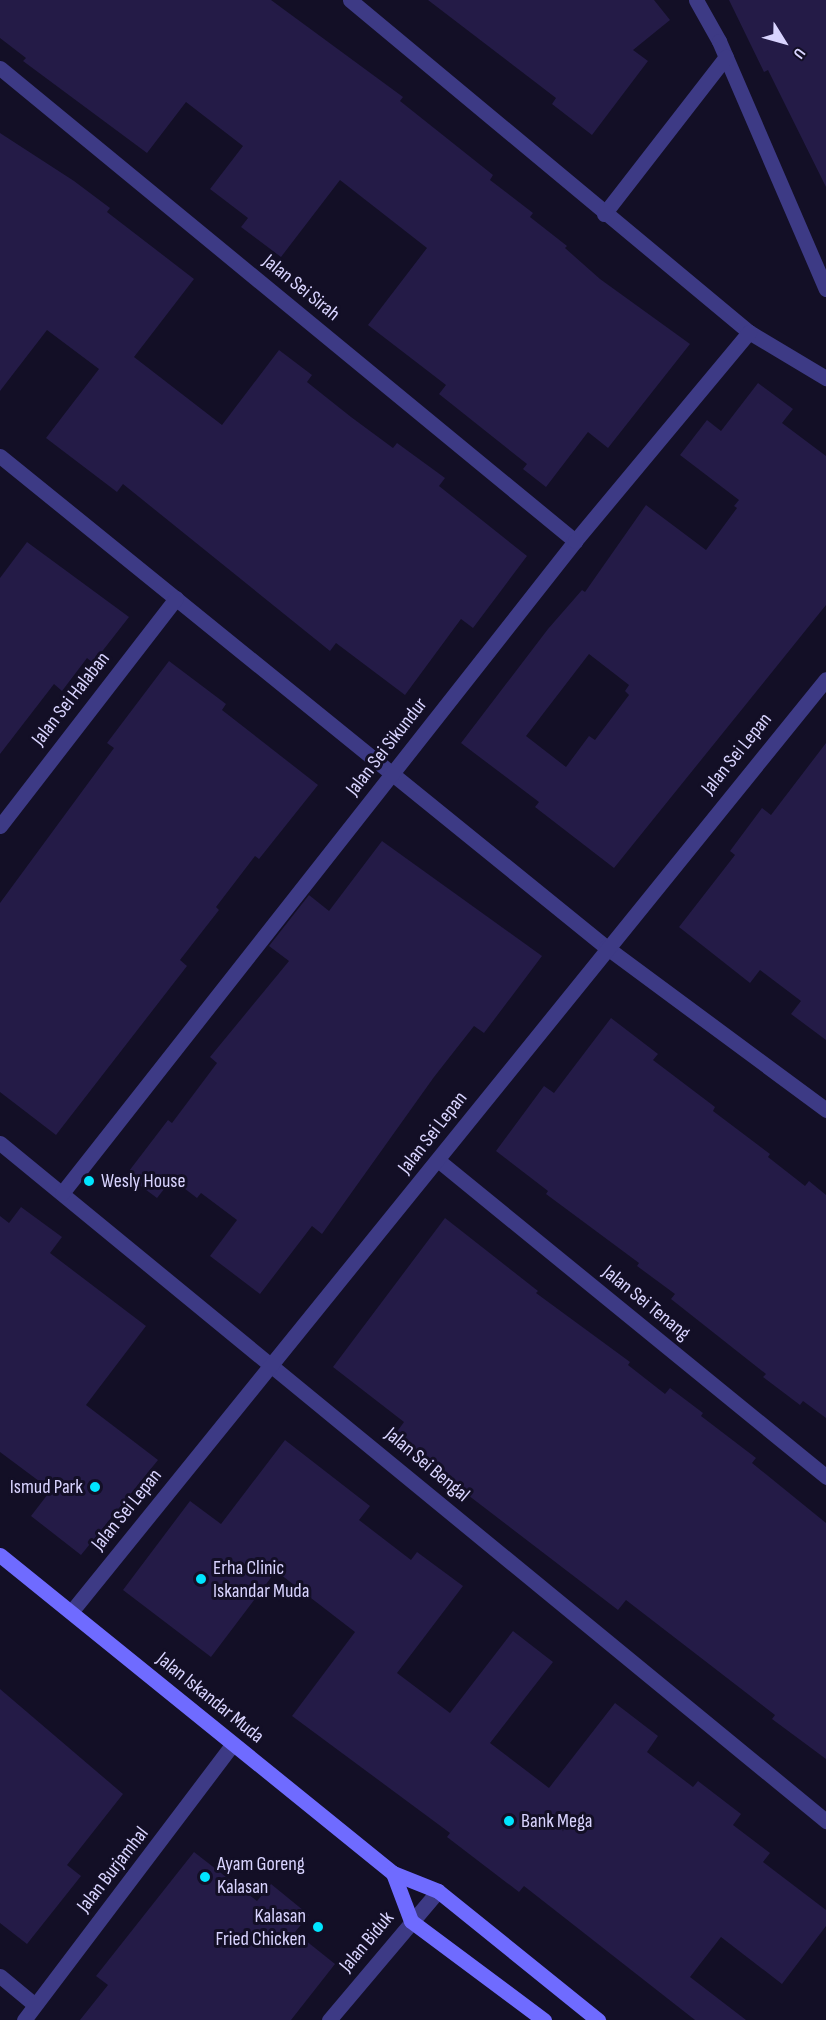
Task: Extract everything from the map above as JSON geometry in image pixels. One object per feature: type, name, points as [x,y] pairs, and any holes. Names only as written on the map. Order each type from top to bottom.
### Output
[{"type":"main road","name":"Jalan Iskandar Muda","points":[[0,1555],[393,1873],[438,1891],[598,2020]]},
{"type":"main road","points":[[393,1873],[411,1921],[544,2020]]},
{"type":"street","points":[[350,0],[604,214],[749,332],[826,378]]},
{"type":"street","points":[[696,0],[726,57],[826,289]]},
{"type":"street","points":[[604,214],[726,57]]},
{"type":"street","name":"Jalan Sei Sirah","points":[[0,68],[575,541]]},
{"type":"street","name":"Jalan Sei Sikundur","points":[[62,1193],[575,541],[749,332]]},
{"type":"street","points":[[0,456],[606,947],[826,1110]]},
{"type":"street","name":"Jalan Sei Halaban","points":[[0,826],[176,598]]},
{"type":"street","name":"Jalan Sei Lepan","points":[[71,1612],[438,1161],[606,947],[826,679]]},
{"type":"street","name":"Jalan Sei Bengal","points":[[0,1143],[826,1821]]},
{"type":"street","name":"Jalan Sei Tenang","points":[[438,1161],[826,1477]]},
{"type":"street","name":"Jalan Burjamhal","points":[[24,2020],[233,1744]]},
{"type":"street","name":"Jalan Biduk","points":[[329,2020],[438,1891]]},
{"type":"street","points":[[0,1976],[36,2004]]},
{"type":"building","points":[[0,0],[271,0],[403,97],[400,101],[493,175],[490,180],[533,213],[530,217],[567,246],[565,248],[600,279],[690,344],[608,448],[588,432],[546,487],[523,469],[527,464],[439,394],[446,385],[368,325],[427,248],[340,180],[281,257],[241,227],[248,218],[210,189],[243,146],[186,102],[147,153],[23,61],[26,58],[0,38]]},
{"type":"building","points":[[428,0],[654,0],[670,20],[633,50],[648,61],[592,135],[552,104],[556,98]]},
{"type":"building","points":[[729,0],[826,0],[826,187],[768,70],[764,72]]},
{"type":"building","points":[[0,133],[74,181],[110,208],[107,212],[194,279],[134,357],[222,425],[279,350],[312,375],[307,382],[351,417],[393,448],[397,443],[445,478],[439,486],[527,556],[473,628],[461,619],[405,695],[336,643],[330,651],[123,484],[117,492],[46,438],[99,369],[47,330],[0,391]]},
{"type":"building","points":[[758,383],[793,409],[782,423],[826,456],[826,605],[614,868],[535,807],[539,802],[461,743],[548,629],[582,590],[585,592],[646,505],[706,550],[737,508],[734,506],[739,500],[680,455],[707,420],[721,431]],"holes":[[[589,654],[629,685],[625,691],[629,695],[595,740],[589,736],[566,767],[526,736]]]},
{"type":"building","points":[[27,542],[129,617],[93,663],[87,658],[62,691],[54,684],[0,754],[0,578]]},
{"type":"building","points":[[169,661],[226,704],[222,710],[318,785],[259,859],[255,856],[216,907],[219,910],[180,960],[187,966],[56,1135],[0,1092],[0,903],[114,748],[107,743]]},
{"type":"building","points":[[826,743],[826,1040],[791,1014],[801,1001],[760,970],[750,983],[679,927],[735,855],[730,851],[762,808],[771,815]]},
{"type":"building","points":[[382,841],[542,956],[484,1033],[474,1026],[434,1077],[322,1234],[312,1226],[260,1294],[210,1256],[237,1220],[201,1193],[197,1198],[172,1179],[157,1198],[126,1175],[168,1120],[172,1123],[217,1063],[210,1057],[289,961],[269,946],[309,895],[329,911]]},
{"type":"building","points":[[611,1018],[658,1054],[653,1060],[715,1107],[713,1111],[770,1154],[768,1157],[805,1186],[809,1181],[826,1195],[826,1418],[803,1401],[800,1405],[763,1377],[766,1374],[671,1299],[675,1294],[637,1266],[639,1263],[546,1194],[548,1191],[496,1151],[544,1086],[554,1093]]},
{"type":"building","points":[[21,1207],[62,1237],[50,1253],[146,1326],[86,1405],[158,1460],[81,1555],[31,1516],[51,1490],[0,1452],[0,1216],[9,1223]]},
{"type":"building","points":[[445,1218],[538,1291],[536,1293],[630,1362],[628,1365],[665,1394],[670,1388],[703,1413],[701,1416],[756,1458],[752,1463],[826,1523],[826,1759],[772,1719],[775,1715],[626,1600],[618,1610],[464,1492],[396,1433],[404,1422],[333,1367]]},
{"type":"building","points":[[285,1440],[370,1506],[359,1520],[411,1560],[417,1552],[463,1586],[397,1673],[450,1713],[513,1631],[553,1662],[490,1743],[549,1788],[615,1703],[658,1736],[647,1752],[693,1787],[698,1781],[741,1814],[733,1825],[770,1853],[763,1862],[826,1910],[826,1926],[782,1984],[721,1937],[690,1977],[746,2020],[695,2020],[524,1886],[519,1892],[447,1837],[450,1833],[292,1716],[355,1632],[276,1571],[211,1657],[123,1590],[190,1501],[221,1524]]},
{"type":"building","points":[[0,1689],[123,1794],[67,1865],[81,1876],[27,1944],[0,1923]]},
{"type":"building","points":[[194,1852],[257,1901],[271,1884],[309,1915],[295,1932],[335,1964],[291,2020],[80,2020],[108,1985],[96,1976]]},
{"type":"place","name":"Wesly House","points":[[89,1181]]},
{"type":"place","name":"Ismud Park","points":[[95,1487]]},
{"type":"place","name":"Erha Clinic Iskandar Muda","points":[[201,1579]]},
{"type":"place","name":"Bank Mega","points":[[509,1821]]},
{"type":"place","name":"Ayam Goreng Kalasan","points":[[205,1877]]},
{"type":"place","name":"Kalasan Fried Chicken","points":[[318,1927]]}]
